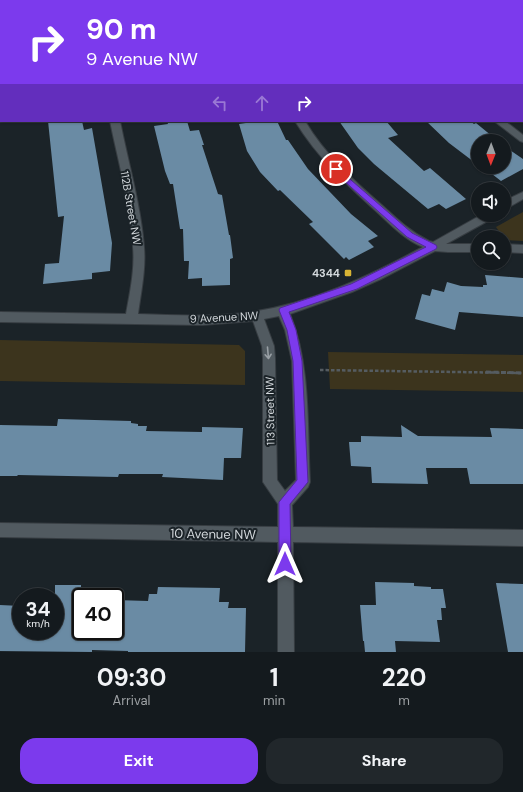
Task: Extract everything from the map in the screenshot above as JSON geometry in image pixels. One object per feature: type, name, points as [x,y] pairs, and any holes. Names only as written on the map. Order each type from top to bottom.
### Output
[{"type":"street","name":"112B Street NW","points":[[115,122],[134,215],[139,248],[137,285],[131,319]]},
{"type":"street","points":[[301,122],[315,146],[344,177],[410,235],[433,247]]},
{"type":"street","points":[[500,122],[523,139]]},
{"type":"street","points":[[511,202],[523,195]]},
{"type":"street","name":"9 Avenue NW","points":[[0,317],[203,320],[257,316],[284,310],[354,287],[433,247],[477,222]]},
{"type":"street","name":"9 Avenue NW","points":[[433,247],[471,248]]},
{"type":"street","points":[[511,248],[523,248]]},
{"type":"street","points":[[284,310],[292,330],[298,361],[303,482],[285,502],[286,652]]},
{"type":"street","name":"113 Street NW","points":[[257,316],[268,346],[269,358],[270,482],[285,502]]},
{"type":"street","name":"10 Avenue NW","points":[[0,530],[523,538]]},
{"type":"path","points":[[320,370],[523,372]]},
{"type":"shaded area","points":[[523,212],[523,241],[511,240],[511,230],[498,230],[496,227],[505,222],[511,222],[511,219]]},
{"type":"shaded area","points":[[0,340],[239,345],[245,351],[245,385],[0,381]]},
{"type":"shaded area","points":[[328,352],[523,355],[523,392],[330,389]]},
{"type":"building","points":[[48,122],[82,122],[84,130],[92,128],[112,243],[110,271],[92,273],[92,279],[43,284],[45,264],[59,263],[64,216],[58,217]]},
{"type":"building","points":[[167,122],[187,122],[190,131],[199,130],[204,145],[202,145],[218,194],[222,195],[230,235],[233,258],[230,259],[230,285],[202,286],[202,278],[188,279],[189,261],[184,261],[183,229],[180,229],[173,184],[170,184],[165,171],[154,126],[168,124]]},
{"type":"building","points":[[253,122],[277,122],[286,140],[288,140],[308,169],[351,214],[378,236],[368,241],[374,247],[349,260],[346,257],[344,259],[309,224],[313,222],[280,190],[278,191],[260,172],[247,151],[239,124]]},
{"type":"building","points":[[340,122],[387,122],[398,135],[388,138],[424,171],[430,168],[466,199],[446,209],[439,204],[428,209],[374,164],[358,148]]},
{"type":"building","points":[[427,122],[471,122],[474,124],[476,123],[489,134],[471,134],[471,160],[449,143]]},
{"type":"building","points":[[511,151],[523,159],[523,169],[501,181],[492,174],[511,174]]},
{"type":"building","points":[[485,275],[523,278],[523,317],[459,312],[455,330],[415,319],[422,294],[430,296],[432,289],[444,292],[447,282],[461,286],[483,287],[483,285],[487,285]]},
{"type":"building","points":[[58,419],[131,421],[131,423],[138,424],[138,426],[147,426],[146,431],[202,432],[202,427],[243,428],[241,458],[224,458],[223,480],[162,477],[163,474],[119,474],[118,477],[0,476],[0,425],[57,426]]},
{"type":"building","points":[[401,425],[418,436],[492,437],[490,428],[523,429],[523,484],[470,484],[467,468],[426,468],[428,484],[372,483],[371,467],[351,466],[349,442],[361,442],[361,436],[402,437]]},
{"type":"building","points":[[375,582],[414,583],[414,586],[431,587],[431,589],[443,589],[446,608],[441,608],[442,620],[437,620],[440,642],[395,641],[396,652],[365,652],[360,605],[376,605]]},
{"type":"building","points":[[496,583],[523,584],[523,652],[508,652]]},
{"type":"building","points":[[55,585],[81,585],[81,588],[72,588],[72,640],[124,640],[124,600],[148,601],[149,594],[157,594],[158,587],[220,588],[219,602],[229,602],[228,608],[246,608],[245,652],[128,652],[92,650],[92,652],[0,651],[0,605],[12,606],[12,640],[64,640],[64,588],[55,588]]},
{"type":"place","name":"4344","points":[[348,273]]},
{"type":"route","points":[[285,564],[285,502],[303,482],[298,361],[292,330],[284,310],[354,287],[433,247],[410,235],[361,193],[336,169]]}]
